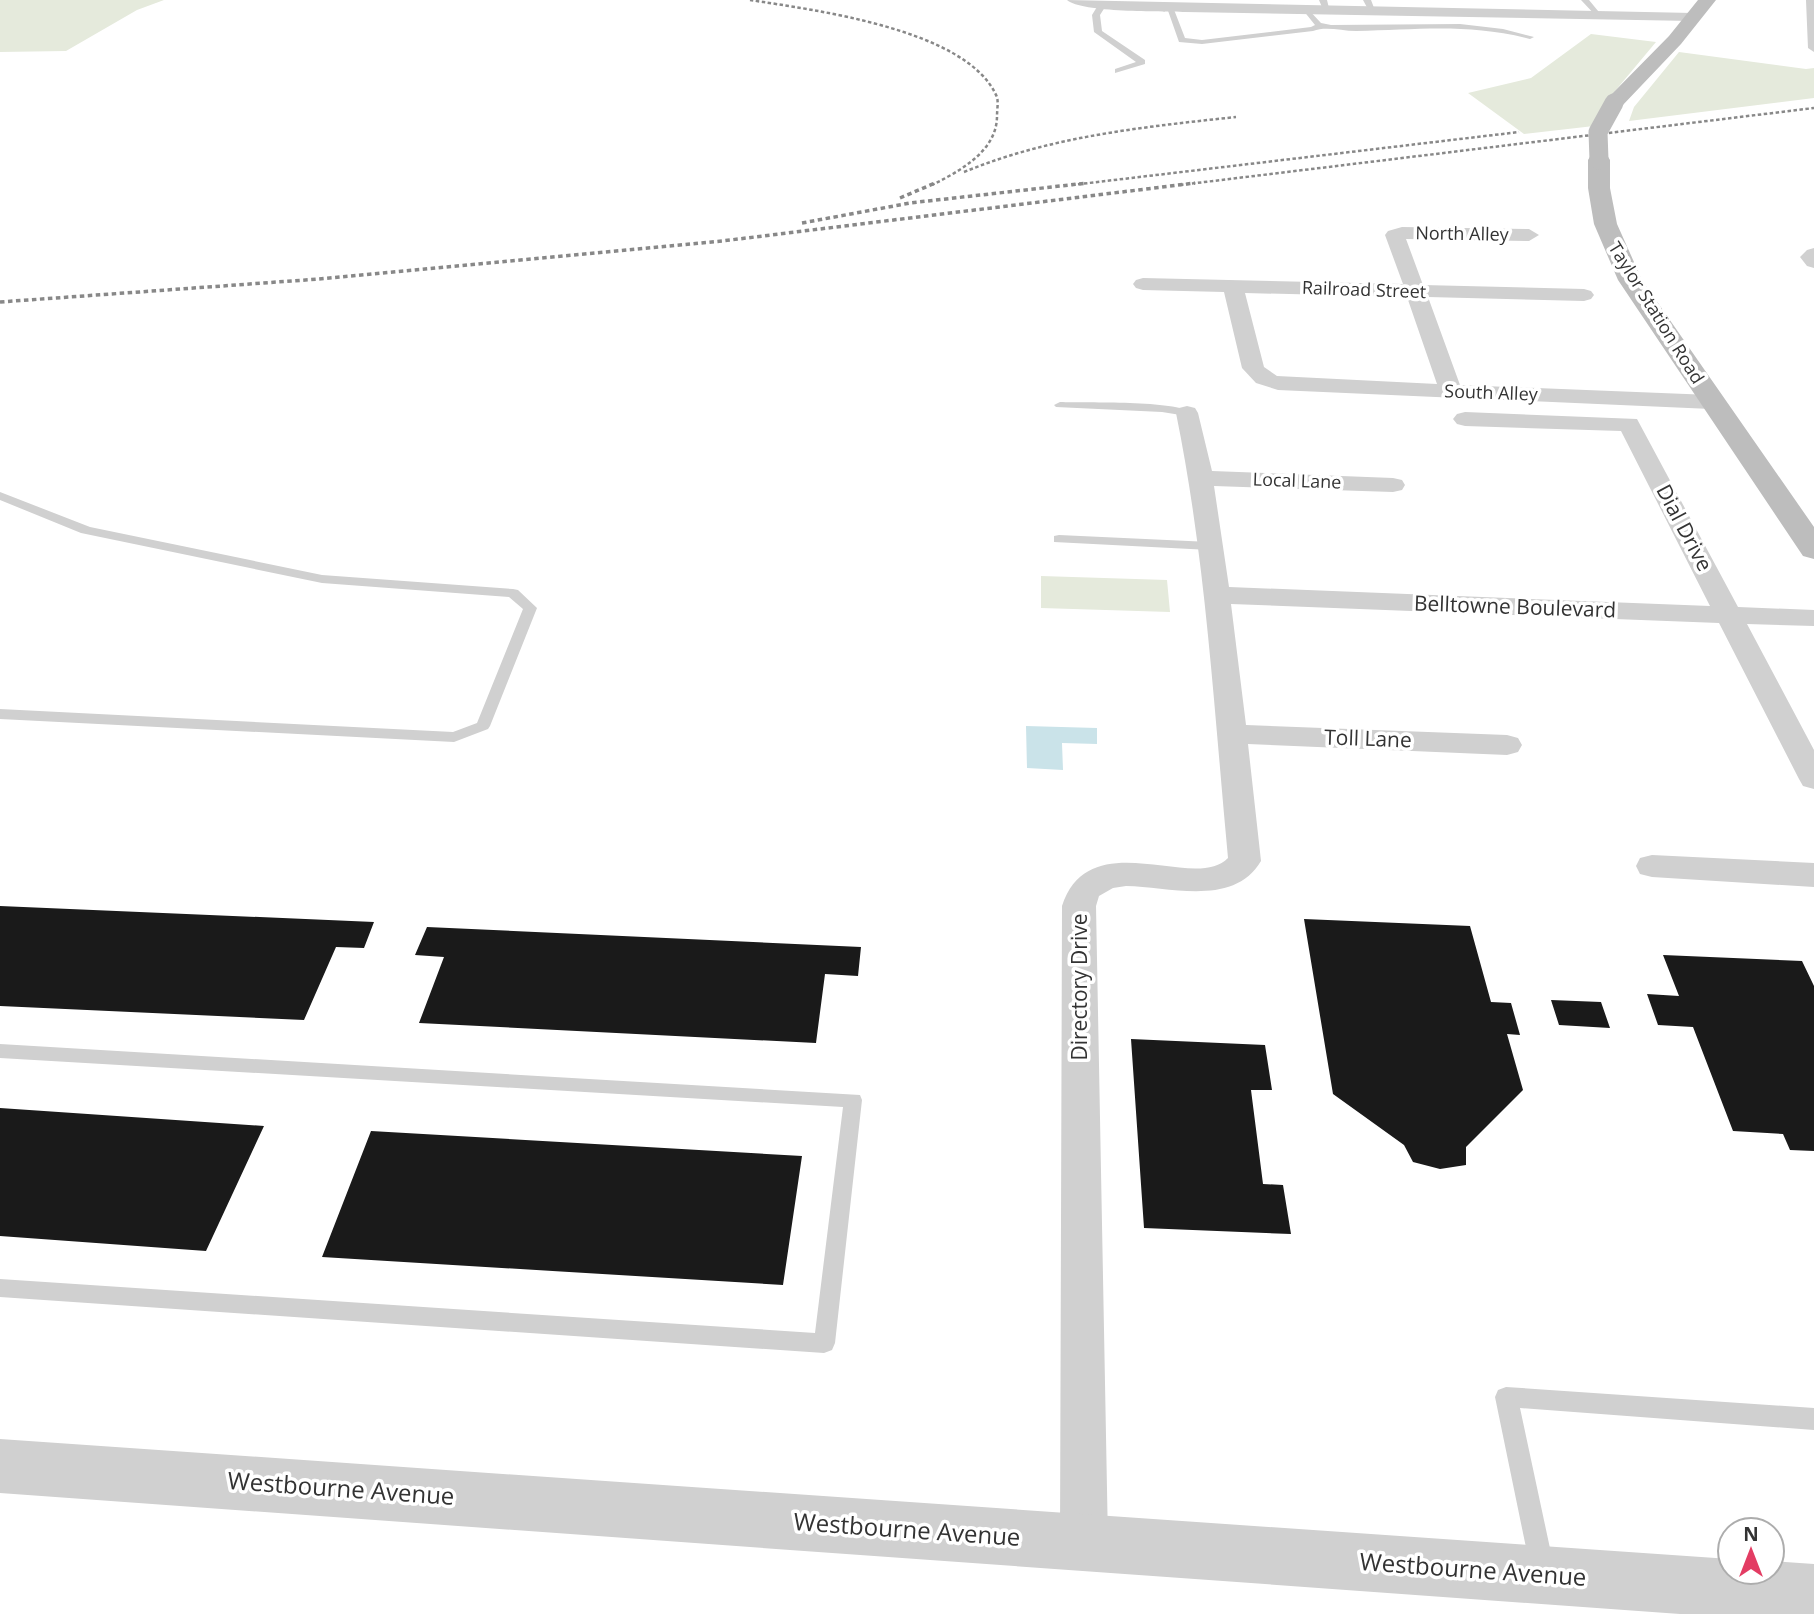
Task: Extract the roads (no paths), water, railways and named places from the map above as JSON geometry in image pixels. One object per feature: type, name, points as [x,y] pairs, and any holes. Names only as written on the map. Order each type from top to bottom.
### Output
[{"type":"main road","name":"Taylor Station Road","points":[[1707,0],[1675,40],[1614,103],[1598,132],[1597,184],[1608,236],[1640,295],[1814,549]]},
{"type":"street","points":[[1074,0],[1169,7],[1307,10],[1325,5],[1370,5],[1693,17]]},
{"type":"street","name":"North Alley","points":[[1414,291],[1395,235],[1529,235]]},
{"type":"street","points":[[1814,254],[1810,257],[1814,262]]},
{"type":"street","name":"Railroad Street","points":[[1143,284],[1584,295]]},
{"type":"street","name":"South Alley","points":[[1233,287],[1253,368],[1258,376],[1270,382],[1288,385],[1711,402]]},
{"type":"street","points":[[1414,291],[1451,391]]},
{"type":"street","name":"Directory Drive","points":[[1084,1542],[1079,906],[1086,888],[1105,876],[1131,873],[1212,880],[1228,878],[1240,871],[1245,861],[1217,595],[1201,478],[1187,413]]},
{"type":"street","name":"Dial Drive","points":[[1465,419],[1629,424],[1814,779]]},
{"type":"street","name":"Local Lane","points":[[1201,478],[1393,485]]},
{"type":"street","name":"Belltowne Boulevard","points":[[1217,595],[1814,618]]},
{"type":"street","name":"Toll Lane","points":[[1230,733],[1507,745]]},
{"type":"street","points":[[1652,866],[1814,875]]},
{"type":"street","name":"Westbourne Avenue","points":[[0,1466],[1814,1594]]},
{"type":"lane","points":[[810,0],[825,2]]},
{"type":"lane","points":[[1585,0],[1600,15]]},
{"type":"lane","points":[[1810,0],[1814,50]]},
{"type":"lane","points":[[1102,4],[1096,15],[1098,32],[1142,61],[1118,71]]},
{"type":"lane","points":[[1169,7],[1182,40],[1202,42],[1313,29],[1319,26],[1355,29],[1449,26],[1511,31],[1530,37]]},
{"type":"lane","points":[[1307,10],[1319,26]]},
{"type":"lane","points":[[1060,405],[1162,409],[1187,413]]},
{"type":"lane","points":[[0,496],[99,533],[322,579],[513,593],[530,608],[483,726],[454,737],[0,714]]},
{"type":"lane","points":[[1059,539],[1210,546]]},
{"type":"lane","points":[[0,1051],[853,1101],[824,1343],[0,1288]]},
{"type":"lane","points":[[1544,1576],[1506,1397],[1814,1419]]},
{"type":"water","points":[[1026,726],[1097,728],[1097,744],[1062,743],[1063,770],[1027,768]]},
{"type":"railway","points":[[750,0],[886,26],[954,54],[979,72],[997,99],[997,116],[991,140],[984,150],[965,166],[932,185]]},
{"type":"railway","points":[[1180,185],[1814,108]]},
{"type":"railway","points":[[964,172],[1064,141],[1132,129],[1236,117]]},
{"type":"railway","points":[[1072,185],[1519,132]]},
{"type":"railway","points":[[900,198],[935,183]]},
{"type":"railway","points":[[802,223],[910,203],[1087,183]]},
{"type":"railway","points":[[0,302],[319,279],[722,241],[1195,183]]}]
